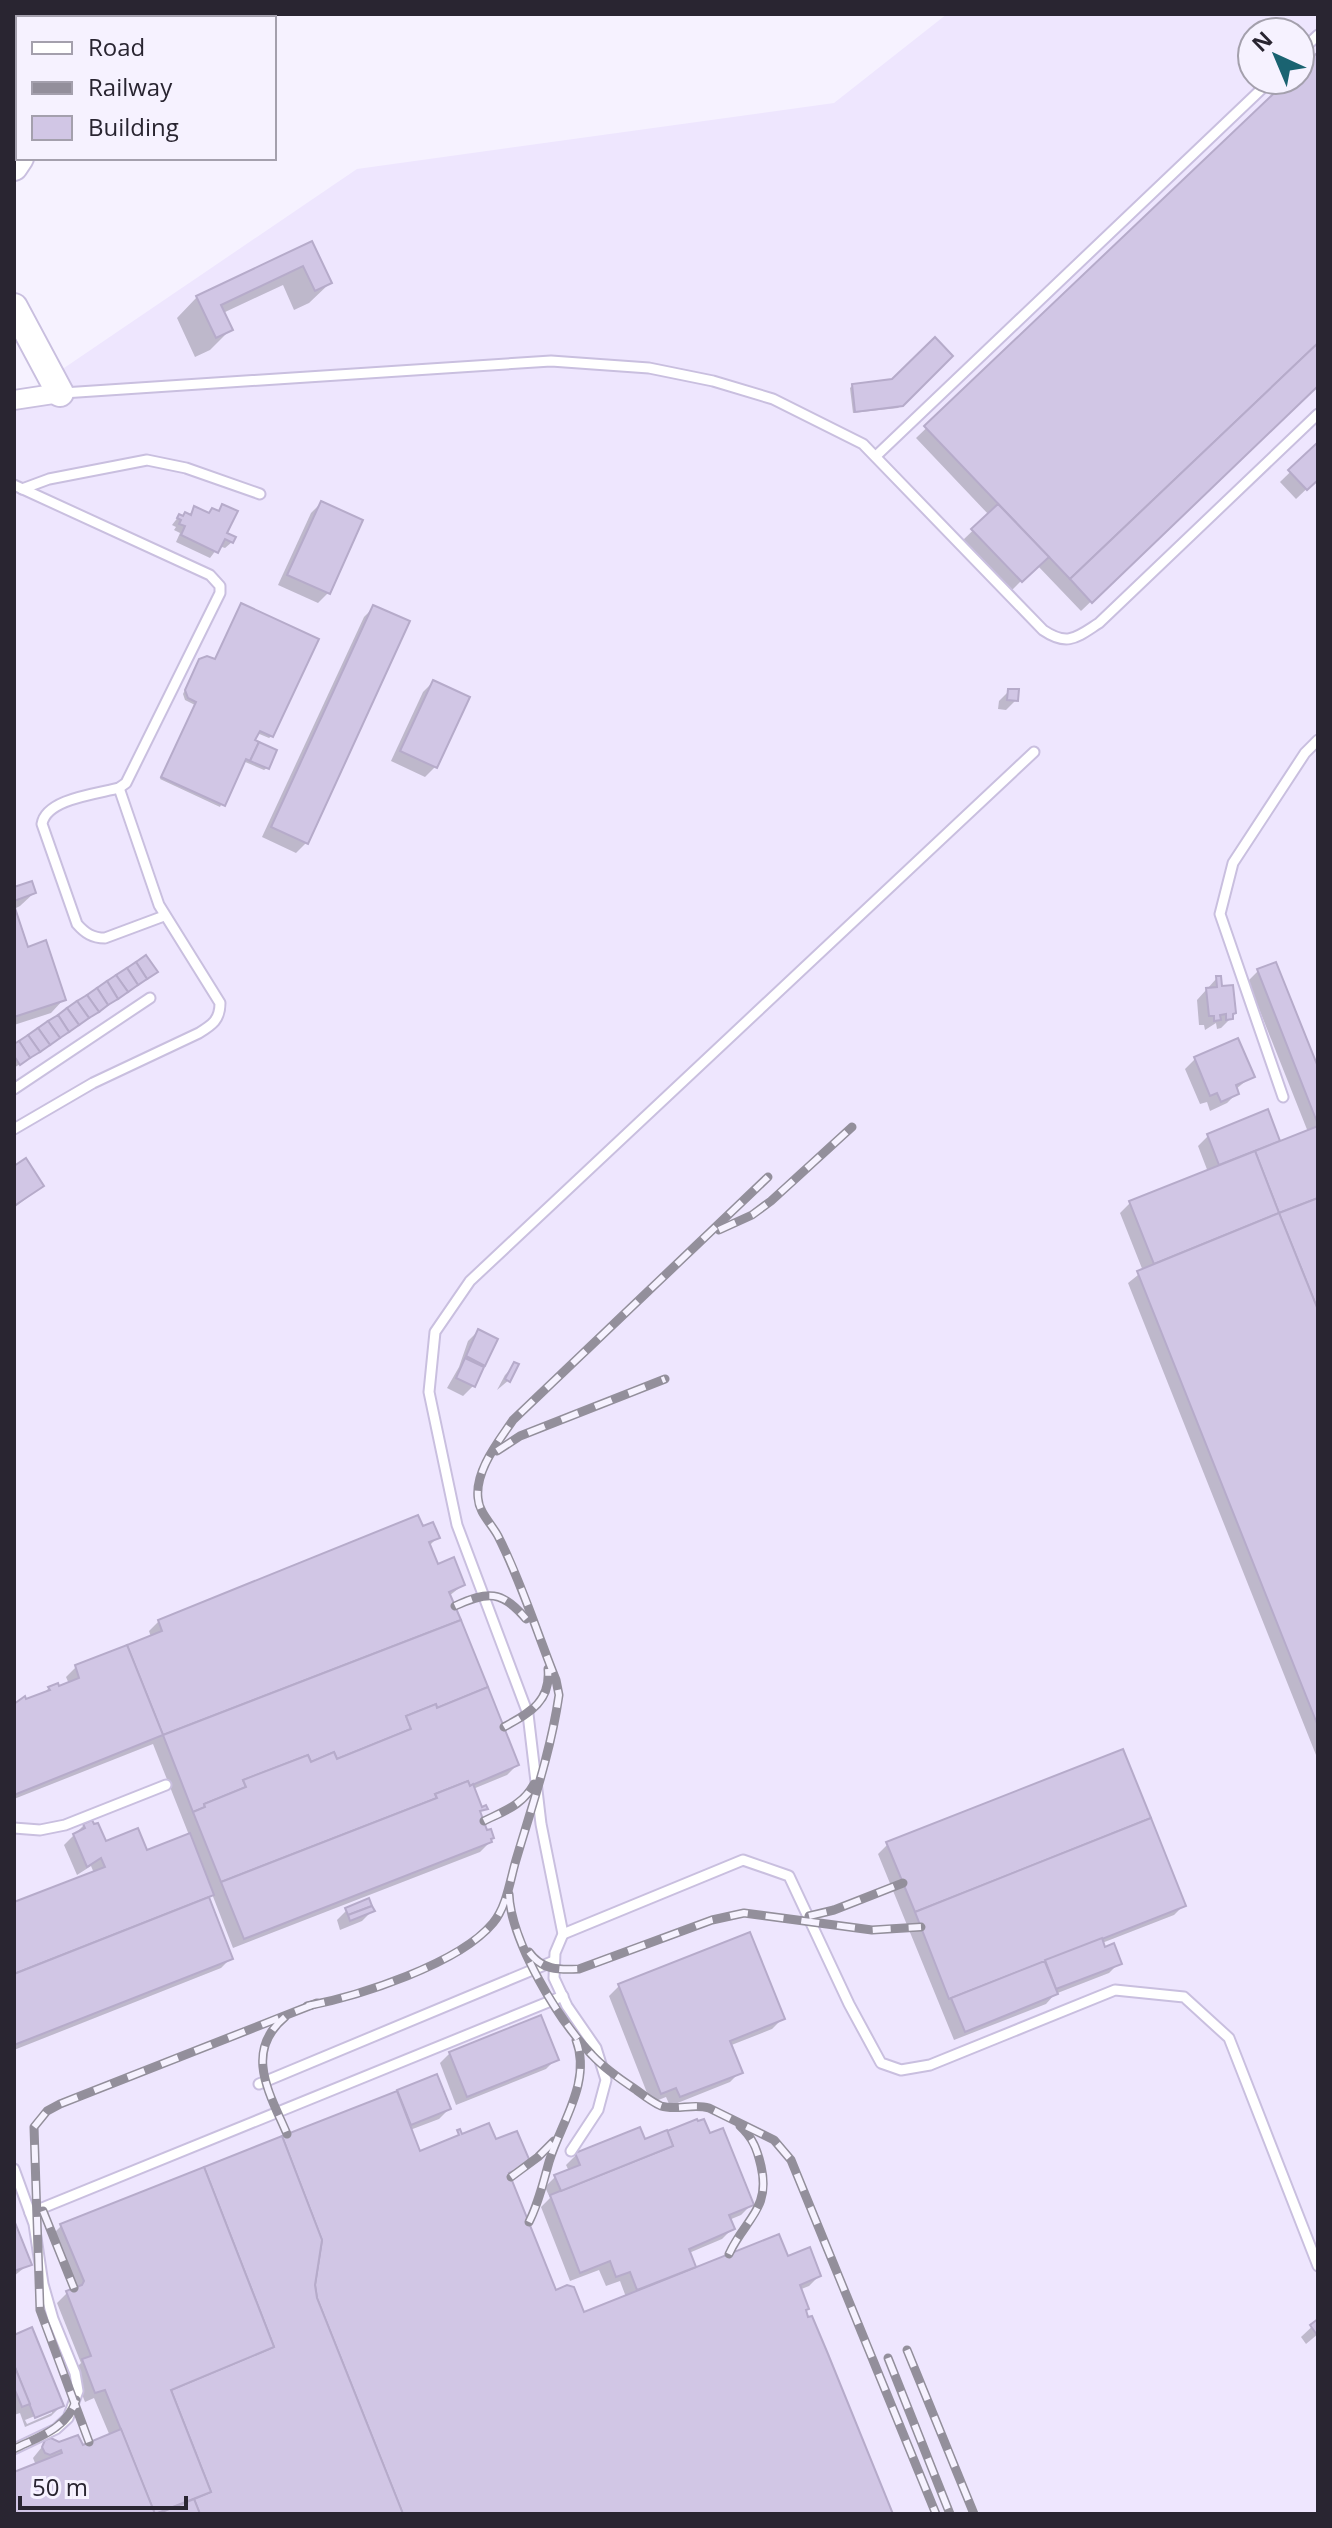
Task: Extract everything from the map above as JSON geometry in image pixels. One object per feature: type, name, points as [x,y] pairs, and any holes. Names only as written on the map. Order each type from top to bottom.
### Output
[{"type":"main road","points":[[14,307],[60,393]]},
{"type":"street","points":[[14,400],[60,393]]},
{"type":"lane","points":[[876,456],[1254,96]]},
{"type":"lane","points":[[60,393],[551,361],[649,368],[713,381],[773,399],[863,444],[1043,630],[1057,639],[1074,638],[1099,623],[1318,414]]},
{"type":"lane","points":[[18,487],[147,460],[186,468],[260,494]]},
{"type":"lane","points":[[18,487],[210,575],[220,586],[220,593],[129,778],[119,788],[53,805],[43,816],[42,824],[77,924],[85,933],[95,938],[105,938],[164,916]]},
{"type":"lane","points":[[1283,1097],[1220,914],[1233,863],[1305,753],[1318,740]]},
{"type":"lane","points":[[571,2151],[598,2110],[606,2080],[596,2048],[554,1978],[555,1953],[563,1934],[541,1824],[528,1714],[457,1525],[429,1392],[435,1332],[470,1281],[1034,752]]},
{"type":"lane","points":[[14,1129],[93,1083],[213,1024],[220,1014],[220,1003],[164,916],[119,788]]},
{"type":"lane","points":[[14,1089],[150,998]]},
{"type":"lane","points":[[14,1828],[53,1829],[166,1785]]},
{"type":"lane","points":[[563,1934],[743,1860],[789,1876],[849,2004],[881,2063],[901,2070],[930,2065],[1115,1990],[1184,1997],[1229,2038],[1318,2266]]},
{"type":"lane","points":[[259,2084],[554,1961]]},
{"type":"lane","points":[[30,2213],[563,1996]]},
{"type":"lane","points":[[14,2169],[39,2247],[43,2284],[53,2319],[75,2373],[78,2391],[68,2418],[56,2429],[14,2449]]},
{"type":"shaded area","points":[[947,14],[1318,14],[1318,2514],[14,2514],[14,402],[357,169],[834,103]]},
{"type":"building","points":[[1318,52],[1318,343],[1070,579],[924,426],[1271,96],[1316,96]]},
{"type":"building","points":[[312,241],[332,283],[315,291],[303,266],[221,305],[233,330],[216,338],[196,296]]},
{"type":"building","points":[[935,337],[953,356],[903,406],[855,412],[852,384],[892,379]]},
{"type":"building","points":[[1318,343],[1318,386],[1092,603],[1070,579]]},
{"type":"building","points":[[1318,442],[1318,480],[1307,490],[1288,470]]},
{"type":"building","points":[[321,501],[363,520],[330,594],[287,575]]},
{"type":"building","points":[[222,504],[238,511],[227,533],[236,537],[233,543],[225,539],[218,553],[181,535],[185,526],[179,524],[179,514],[183,516],[185,512],[191,515],[194,506],[209,513],[212,508],[219,511]]},
{"type":"building","points":[[998,504],[1049,557],[1022,582],[971,529]]},
{"type":"building","points":[[241,603],[319,639],[273,737],[260,731],[255,740],[259,742],[250,761],[246,759],[225,806],[161,777],[196,702],[188,698],[185,690],[199,659],[207,656],[215,659]]},
{"type":"building","points":[[373,605],[410,621],[308,844],[271,827]]},
{"type":"building","points":[[433,680],[470,697],[437,768],[400,751]]},
{"type":"building","points":[[1008,689],[1019,689],[1018,701],[1007,700]]},
{"type":"building","points":[[259,742],[277,750],[269,769],[250,761]]},
{"type":"building","points":[[32,881],[36,893],[14,901],[14,887]]},
{"type":"building","points":[[14,905],[28,947],[46,940],[66,1000],[14,1017]]},
{"type":"building","points":[[146,955],[158,972],[147,979],[136,962]]},
{"type":"building","points":[[136,962],[147,979],[138,985],[127,968]]},
{"type":"building","points":[[1276,962],[1318,1067],[1317,1122],[1257,969]]},
{"type":"building","points":[[127,968],[138,985],[128,992],[116,975]]},
{"type":"building","points":[[116,975],[128,992],[118,999],[107,981]]},
{"type":"building","points":[[1216,976],[1221,976],[1222,986],[1233,985],[1236,1013],[1233,1019],[1226,1020],[1226,1014],[1220,1015],[1221,1020],[1214,1021],[1214,1016],[1209,1016],[1206,988],[1217,987]]},
{"type":"building","points":[[107,981],[118,999],[108,1005],[97,988]]},
{"type":"building","points":[[97,988],[108,1005],[99,1012],[87,995]]},
{"type":"building","points":[[87,995],[99,1012],[89,1018],[77,1001]]},
{"type":"building","points":[[77,1001],[89,1018],[79,1025],[67,1008]]},
{"type":"building","points":[[67,1008],[79,1025],[69,1032],[58,1015]]},
{"type":"building","points":[[58,1015],[69,1032],[60,1038],[48,1021]]},
{"type":"building","points":[[48,1021],[60,1038],[50,1045],[38,1028]]},
{"type":"building","points":[[38,1028],[50,1045],[40,1052],[28,1035]]},
{"type":"building","points":[[28,1035],[40,1052],[30,1058],[19,1041]]},
{"type":"building","points":[[1238,1038],[1255,1077],[1236,1085],[1239,1094],[1221,1102],[1217,1093],[1210,1096],[1194,1057]]},
{"type":"building","points":[[19,1041],[30,1058],[20,1065],[14,1056],[14,1044]]},
{"type":"building","points":[[1268,1109],[1280,1141],[1219,1165],[1207,1134]]},
{"type":"building","points":[[1318,1126],[1318,1198],[1279,1213],[1255,1151]]},
{"type":"building","points":[[1255,1151],[1279,1213],[1154,1264],[1129,1201]]},
{"type":"building","points":[[26,1158],[44,1186],[14,1206],[14,1166]]},
{"type":"building","points":[[1318,1198],[1318,1310],[1279,1213]]},
{"type":"building","points":[[1279,1213],[1318,1310],[1318,1726],[1137,1271]]},
{"type":"building","points":[[478,1329],[498,1339],[485,1366],[466,1356]]},
{"type":"building","points":[[465,1358],[484,1367],[475,1387],[456,1378]]},
{"type":"building","points":[[514,1362],[519,1364],[510,1382],[505,1379]]},
{"type":"building","points":[[418,1515],[423,1526],[433,1522],[440,1538],[429,1542],[438,1564],[454,1557],[465,1585],[449,1592],[461,1620],[163,1735],[127,1645],[162,1631],[158,1620]]},
{"type":"building","points":[[461,1620],[488,1687],[437,1708],[436,1704],[406,1716],[411,1729],[337,1759],[334,1752],[311,1762],[308,1755],[243,1780],[246,1787],[204,1804],[205,1807],[193,1812],[163,1735]]},
{"type":"building","points":[[127,1645],[163,1735],[14,1795],[14,1704],[25,1696],[26,1699],[50,1690],[48,1687],[58,1683],[59,1686],[79,1678],[75,1665]]},
{"type":"building","points":[[488,1687],[519,1765],[470,1786],[468,1781],[435,1794],[437,1798],[221,1882],[193,1812],[205,1807],[204,1804],[246,1787],[243,1780],[308,1755],[311,1762],[334,1752],[337,1759],[411,1729],[406,1716],[436,1704],[437,1708]]},
{"type":"building","points":[[1123,1749],[1151,1818],[915,1912],[886,1842]]},
{"type":"building","points":[[468,1781],[470,1786],[473,1784],[482,1807],[486,1805],[488,1809],[480,1811],[487,1830],[491,1829],[492,1842],[244,1939],[221,1882],[437,1798],[435,1794]]},
{"type":"building","points":[[1151,1818],[1186,1906],[949,1999],[915,1912]]},
{"type":"building","points":[[92,1820],[94,1824],[98,1823],[106,1841],[138,1828],[147,1850],[190,1833],[214,1895],[14,1974],[14,1902],[105,1867],[101,1858],[87,1867],[73,1834]]},
{"type":"building","points":[[209,1897],[233,1959],[14,2045],[14,1974]]},
{"type":"building","points":[[369,1898],[372,1906],[348,1915],[345,1908]]},
{"type":"building","points":[[372,1906],[375,1911],[350,1921],[348,1915]]},
{"type":"building","points":[[750,1932],[785,2019],[730,2041],[743,2073],[680,2097],[676,2088],[661,2094],[618,1984]]},
{"type":"building","points":[[1102,1938],[1105,1947],[1114,1943],[1122,1964],[1056,1989],[1045,1960]]},
{"type":"building","points":[[1045,1962],[1058,1994],[965,2032],[951,1998]]},
{"type":"building","points":[[541,2015],[559,2060],[467,2097],[449,2052]]},
{"type":"building","points":[[437,2074],[451,2109],[411,2125],[397,2090]]},
{"type":"building","points":[[397,2091],[420,2151],[459,2135],[457,2130],[460,2129],[462,2134],[489,2123],[496,2139],[517,2131],[529,2159],[523,2167],[509,2173],[556,2290],[567,2285],[574,2287],[584,2312],[779,2234],[788,2256],[810,2247],[821,2276],[800,2285],[809,2309],[806,2310],[808,2317],[812,2316],[893,2514],[403,2514],[317,2298],[315,2285],[322,2240],[282,2136]]},
{"type":"building","points":[[704,2119],[710,2133],[723,2128],[754,2205],[729,2215],[735,2229],[689,2249],[696,2267],[637,2290],[630,2272],[616,2277],[610,2261],[580,2273],[550,2195],[673,2146],[667,2131]]},
{"type":"building","points":[[640,2127],[645,2139],[667,2130],[673,2146],[561,2191],[554,2175],[580,2165],[575,2153]]},
{"type":"building","points":[[282,2136],[322,2240],[315,2285],[317,2298],[403,2514],[200,2514],[194,2499],[211,2492],[171,2390],[274,2347],[204,2167]]},
{"type":"building","points":[[204,2167],[274,2347],[171,2390],[211,2492],[155,2514],[105,2390],[95,2393],[82,2359],[91,2356],[66,2291],[82,2285],[84,2281],[60,2224]]},
{"type":"building","points":[[14,2220],[32,2265],[14,2271]]},
{"type":"building","points":[[1318,2319],[1318,2335],[1317,2335],[1310,2325]]},
{"type":"building","points":[[32,2327],[64,2406],[35,2418],[14,2365],[14,2335]]},
{"type":"building","points":[[14,2365],[30,2404],[22,2407],[14,2388]]},
{"type":"building","points":[[121,2429],[155,2514],[14,2514],[14,2472],[62,2453],[61,2450],[50,2455],[45,2453],[42,2447],[45,2440],[51,2438],[59,2442],[78,2435],[83,2445]]},
{"type":"building","points":[[194,2499],[200,2514],[157,2514]]},
{"type":"railway","points":[[719,1230],[752,1215],[771,1201],[852,1127]]},
{"type":"railway","points":[[307,2006],[353,1995],[433,1965],[477,1938],[502,1909],[551,1737],[559,1695],[514,1571],[481,1508],[478,1498],[480,1477],[489,1456],[513,1420],[768,1177]]},
{"type":"railway","points":[[497,1451],[520,1436],[665,1379]]},
{"type":"railway","points":[[455,1606],[494,1596],[509,1603],[526,1619]]},
{"type":"railway","points":[[504,1727],[530,1711],[542,1698],[548,1669]]},
{"type":"railway","points":[[484,1821],[519,1802],[534,1784]]},
{"type":"railway","points":[[809,1916],[834,1910],[903,1883]]},
{"type":"railway","points":[[509,1894],[518,1935],[539,1980],[565,2022],[597,2060],[658,2104],[673,2108],[709,2108],[774,2140],[791,2160],[936,2514]]},
{"type":"railway","points":[[529,1952],[551,1968],[579,1969],[712,1920],[744,1913],[872,1930],[921,1927]]},
{"type":"railway","points":[[89,2442],[40,2310],[34,2127],[47,2111],[60,2104],[317,2003]]},
{"type":"railway","points":[[285,2017],[272,2030],[265,2044],[263,2059],[268,2089],[287,2134]]},
{"type":"railway","points":[[529,2222],[578,2087],[580,2056],[576,2040]]},
{"type":"railway","points":[[729,2254],[755,2213],[762,2193],[758,2154],[740,2126]]},
{"type":"railway","points":[[511,2177],[554,2141]]},
{"type":"railway","points":[[43,2211],[74,2288]]},
{"type":"railway","points":[[907,2350],[974,2514]]},
{"type":"railway","points":[[888,2358],[950,2514]]},
{"type":"railway","points":[[14,2449],[59,2425],[76,2400]]}]
